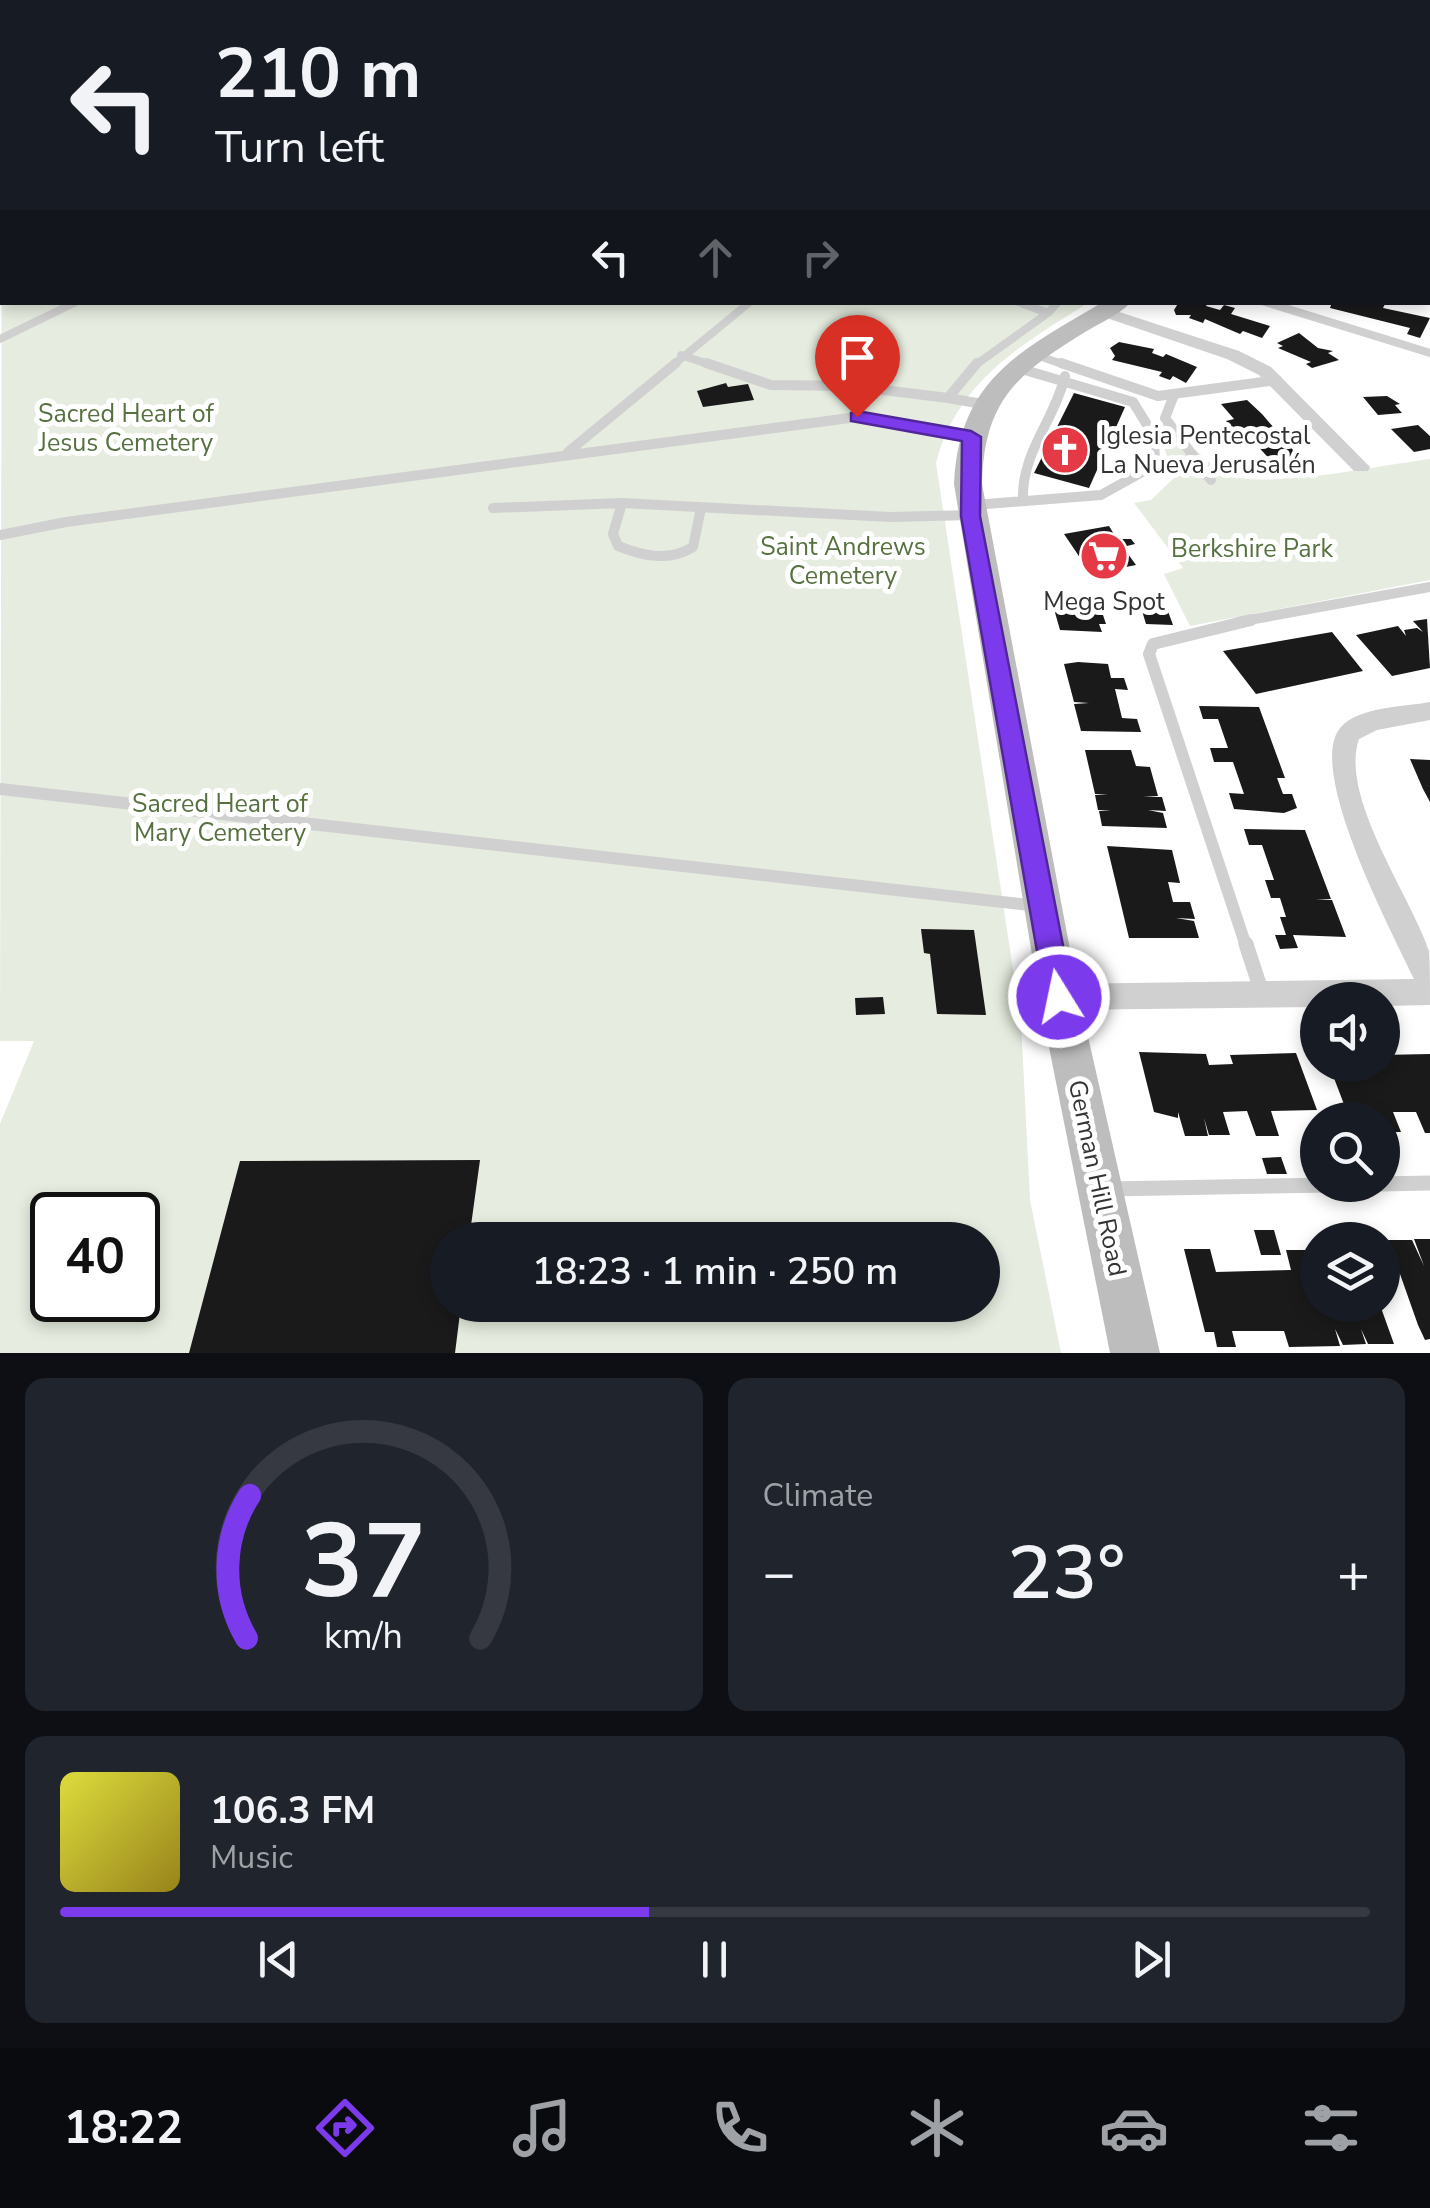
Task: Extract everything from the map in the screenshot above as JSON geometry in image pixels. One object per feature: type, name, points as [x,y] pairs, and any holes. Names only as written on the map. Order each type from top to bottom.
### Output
[{"type":"street","points":[[980,421],[1040,363],[1112,307],[1233,355],[1276,380],[1361,467]]},
{"type":"street","name":"German Hill Road","points":[[980,421],[970,510],[1059,997],[1135,1353]]},
{"type":"street","points":[[1430,711],[1364,726],[1349,734],[1340,748],[1342,772],[1377,869],[1430,982]]},
{"type":"street","points":[[1059,997],[1430,992]]},
{"type":"lane","points":[[0,339],[70,305]]},
{"type":"lane","points":[[566,454],[746,305]]},
{"type":"lane","points":[[1026,305],[1048,313]]},
{"type":"lane","points":[[948,398],[976,364],[1055,305]]},
{"type":"lane","points":[[1276,305],[1430,353]]},
{"type":"lane","points":[[681,355],[771,385],[851,386],[948,398],[980,421]]},
{"type":"lane","points":[[1040,363],[1065,382]]},
{"type":"lane","points":[[493,508],[622,503],[890,517],[1101,496],[1155,465],[1154,436],[1133,402],[1065,382],[1040,363]]},
{"type":"lane","points":[[1040,363],[1158,396],[1276,380]]},
{"type":"lane","points":[[1023,501],[1021,485],[1027,450],[1065,382]]},
{"type":"lane","points":[[1174,395],[1165,418],[1211,480]]},
{"type":"lane","points":[[0,535],[566,454],[857,417],[980,421]]},
{"type":"lane","points":[[622,503],[613,534],[618,546],[637,554],[664,556],[684,554],[693,547],[702,508]]},
{"type":"lane","points":[[1262,994],[1149,654],[1153,644],[1213,627],[1430,587]]},
{"type":"lane","points":[[0,789],[1042,906]]},
{"type":"lane","points":[[1400,1184],[1430,1183]]},
{"type":"lane","points":[[1100,1190],[1300,1186]]},
{"type":"green space","points":[[2,305],[1085,305],[1016,350],[976,387],[959,409],[936,463],[1021,1022],[1030,1200],[1061,1353],[0,1353],[0,1124],[34,1041],[0,1041]]},
{"type":"green space","name":"Berkshire Park","points":[[1168,418],[1211,464],[1246,479],[1297,478],[1430,459],[1430,580],[1190,626],[1164,574],[1183,568],[1134,503],[1151,500],[1175,477],[1154,421]]},
{"type":"building","points":[[1177,305],[1206,305],[1220,310],[1224,305],[1235,308],[1231,314],[1270,326],[1262,338],[1243,331],[1240,334],[1205,319],[1203,323],[1189,318],[1191,315],[1176,315]]},
{"type":"building","points":[[1384,305],[1383,308],[1430,318],[1420,338],[1407,334],[1410,328],[1330,308]]},
{"type":"building","points":[[1299,333],[1318,348],[1333,351],[1328,353],[1339,360],[1312,368],[1306,364],[1311,362],[1278,348],[1283,346],[1277,343]]},
{"type":"building","points":[[1119,342],[1154,349],[1152,353],[1163,357],[1166,354],[1197,367],[1186,383],[1173,376],[1170,380],[1159,376],[1162,372],[1112,360],[1115,356],[1110,348]]},
{"type":"building","points":[[726,383],[728,387],[748,384],[754,400],[703,407],[697,391]]},
{"type":"building","points":[[1074,393],[1125,407],[1089,488],[1034,473]]},
{"type":"building","points":[[1387,396],[1400,404],[1395,405],[1402,413],[1378,415],[1363,397]]},
{"type":"building","points":[[1247,400],[1311,471],[1284,475],[1242,429],[1234,430],[1226,421],[1234,419],[1221,404]]},
{"type":"building","points":[[1418,425],[1430,436],[1430,449],[1414,452],[1391,429]]},
{"type":"building","name":"Mega Spot","points":[[1109,526],[1117,539],[1131,539],[1135,544],[1123,547],[1136,565],[1091,574],[1064,534]]},
{"type":"building","points":[[1165,603],[1173,625],[1146,624],[1140,604]]},
{"type":"building","points":[[1054,609],[1101,609],[1106,624],[1099,624],[1102,632],[1060,630]]},
{"type":"building","points":[[1427,619],[1430,668],[1392,676],[1356,635],[1398,626],[1406,636],[1404,630],[1417,628],[1423,632],[1413,621]]},
{"type":"building","points":[[1332,632],[1363,671],[1256,694],[1223,651]]},
{"type":"building","points":[[1064,664],[1108,664],[1111,678],[1124,678],[1128,690],[1115,689],[1122,718],[1137,719],[1141,732],[1081,731],[1074,704],[1089,703],[1074,702]]},
{"type":"building","points":[[1199,706],[1259,707],[1285,778],[1277,778],[1283,794],[1292,794],[1297,808],[1284,813],[1234,809],[1229,793],[1244,794],[1233,762],[1214,762],[1210,748],[1228,748],[1218,719],[1203,719]]},
{"type":"building","points":[[1085,750],[1131,750],[1136,766],[1150,767],[1158,796],[1143,797],[1162,797],[1166,811],[1148,810],[1163,813],[1167,828],[1102,826],[1099,811],[1111,810],[1098,810],[1095,795],[1108,794],[1095,794]]},
{"type":"building","points":[[1410,759],[1430,760],[1430,802],[1423,789]]},
{"type":"building","points":[[1244,829],[1305,830],[1331,899],[1316,900],[1332,900],[1346,937],[1293,935],[1298,948],[1280,949],[1275,935],[1286,935],[1280,917],[1286,917],[1280,898],[1271,898],[1265,880],[1274,880],[1262,845],[1249,845]]},
{"type":"building","points":[[1107,846],[1172,850],[1180,883],[1168,882],[1173,902],[1190,902],[1195,919],[1176,918],[1194,921],[1199,938],[1129,938]]},
{"type":"building","points":[[921,929],[974,930],[986,1015],[937,1014],[930,954],[924,953]]},
{"type":"building","points":[[883,997],[885,1014],[856,1015],[855,998]]},
{"type":"building","points":[[1139,1052],[1206,1054],[1209,1065],[1233,1064],[1230,1055],[1296,1053],[1300,1082],[1307,1082],[1314,1102],[1300,1102],[1300,1110],[1271,1111],[1279,1136],[1256,1136],[1247,1111],[1223,1112],[1230,1135],[1209,1135],[1204,1118],[1208,1136],[1185,1136],[1178,1112],[1178,1118],[1154,1112]]},
{"type":"building","points":[[1430,1054],[1430,1133],[1425,1133],[1416,1112],[1400,1112],[1400,1102],[1343,1102],[1335,1082],[1400,1082],[1400,1055]]},
{"type":"building","points":[[1281,1157],[1287,1174],[1267,1174],[1262,1158]]},
{"type":"building","points":[[480,1160],[471,1222],[430,1222],[430,1322],[459,1322],[455,1353],[189,1353],[240,1161]]},
{"type":"building","points":[[1254,1230],[1274,1230],[1281,1255],[1261,1255]]},
{"type":"building","points":[[1414,1239],[1430,1239],[1430,1339],[1425,1340],[1400,1274],[1400,1240],[1412,1240],[1424,1266]]},
{"type":"building","points":[[1184,1249],[1210,1249],[1216,1272],[1291,1270],[1286,1250],[1300,1250],[1300,1322],[1386,1322],[1394,1344],[1368,1344],[1361,1329],[1366,1344],[1343,1345],[1335,1329],[1340,1346],[1289,1347],[1284,1331],[1232,1331],[1236,1347],[1217,1347],[1214,1332],[1205,1332]]},
{"type":"place","name":"Iglesia Pentecostal La Nueva Jerusalén","points":[[1065,450]]},
{"type":"place","name":"Mega Spot","points":[[1104,556]]},
{"type":"route","points":[[857,417],[971,437],[970,516],[1059,997]]},
{"type":"park label","name":"Sacred Heart of Jesus Cemetery","points":[[126,428]]},
{"type":"park label","name":"Saint Andrews Cemetery","points":[[843,562]]},
{"type":"park label","name":"Sacred Heart of Mary Cemetery","points":[[220,818]]}]
